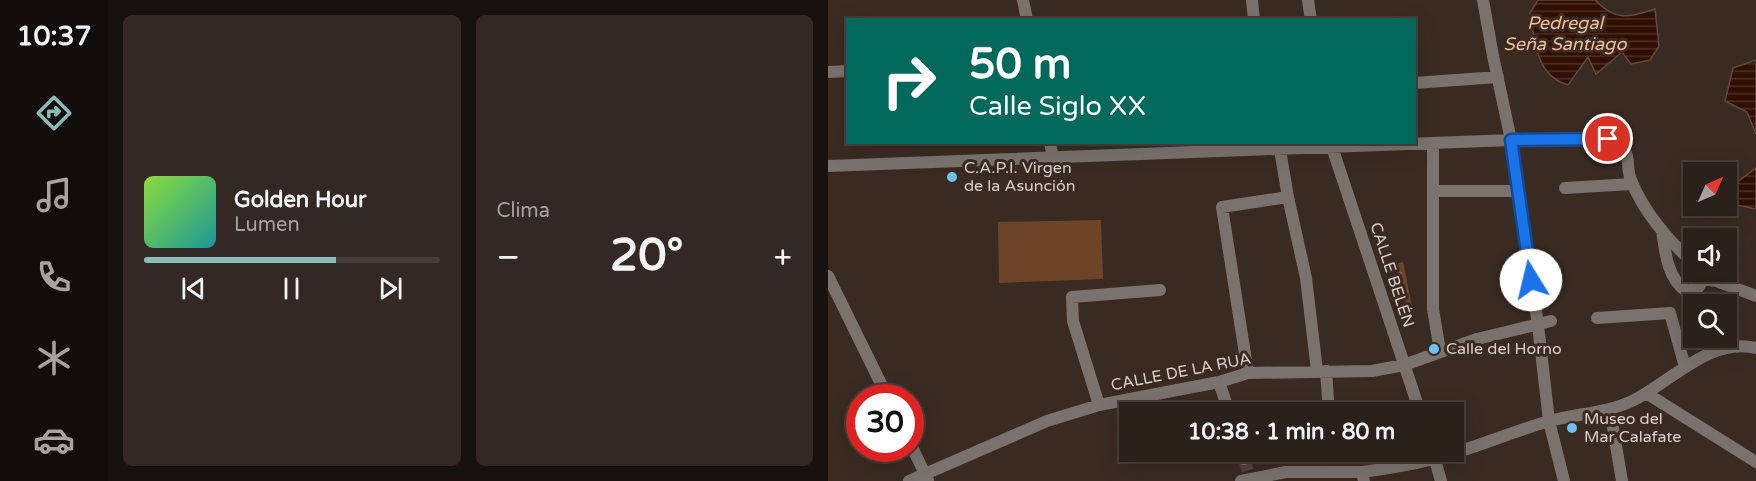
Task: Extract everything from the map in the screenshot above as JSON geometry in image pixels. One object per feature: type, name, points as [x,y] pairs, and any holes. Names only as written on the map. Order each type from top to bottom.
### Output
[{"type":"street","points":[[1023,0],[1027,18]]},
{"type":"street","points":[[1252,0],[1254,18]]},
{"type":"street","points":[[1308,0],[1311,18]]},
{"type":"street","points":[[1483,0],[1511,140],[1538,324],[1549,421],[1564,479]]},
{"type":"street","points":[[828,72],[846,71]]},
{"type":"street","points":[[1416,83],[1498,77]]},
{"type":"street","points":[[1416,144],[1608,139],[1621,145],[1628,154],[1627,169],[1632,184],[1662,230],[1683,252]]},
{"type":"street","points":[[1433,143],[1433,309],[1440,351]]},
{"type":"street","points":[[1050,144],[1053,158]]},
{"type":"street","points":[[828,166],[1273,147],[1408,144]]},
{"type":"street","points":[[1273,147],[1288,197],[1306,278],[1327,402]]},
{"type":"street","name":"CALLE BELÉN","points":[[1332,147],[1417,402]]},
{"type":"street","points":[[1566,188],[1632,184]]},
{"type":"street","points":[[1433,191],[1518,191]]},
{"type":"street","points":[[1248,374],[1222,207],[1288,197]]},
{"type":"street","points":[[1662,230],[1670,268],[1679,286],[1686,291],[1692,291],[1698,288],[1700,282]]},
{"type":"street","points":[[828,276],[881,384]]},
{"type":"street","points":[[1719,282],[1756,296]]},
{"type":"street","name":"CALLE DE LA RUA","points":[[1099,405],[1073,321],[1072,297],[1160,290]]},
{"type":"street","points":[[1597,318],[1670,313],[1685,367]]},
{"type":"street","name":"CALLE DE LA RUA","points":[[909,481],[927,477],[1047,421],[1099,405],[1219,382],[1248,374],[1372,371],[1404,365],[1477,339],[1551,321]]},
{"type":"street","points":[[1464,446],[1549,421],[1610,410],[1646,393],[1713,351],[1744,345],[1756,348]]},
{"type":"street","points":[[1219,382],[1226,402]]},
{"type":"street","points":[[1646,393],[1756,462]]},
{"type":"street","points":[[1610,410],[1622,481]]},
{"type":"street","points":[[919,462],[927,477]]},
{"type":"street","points":[[1247,478],[1286,472],[1332,470],[1363,477],[1411,462]]},
{"type":"street","points":[[1436,462],[1441,481]]},
{"type":"shaded area","points":[[1101,220],[1103,279],[999,283],[998,222]]},
{"type":"shaded area","points":[[1403,262],[1412,306],[1407,309],[1396,264]]},
{"type":"water","name":"Pedregal Seña Santiago","points":[[1538,0],[1595,0],[1610,12],[1623,16],[1655,9],[1659,46],[1650,60],[1631,64],[1622,52],[1596,74],[1588,57],[1568,85],[1549,73],[1538,56],[1530,13]]},
{"type":"water","points":[[1756,60],[1756,134],[1747,112],[1725,101],[1733,68]]},
{"type":"water","points":[[1756,168],[1756,209],[1737,205],[1737,182]]},
{"type":"tunnel","points":[[1245,462],[1249,475]]},
{"type":"tunnel","points":[[1332,462],[1332,468]]},
{"type":"place","name":"C.A.P.I. Virgen de la Asunción","points":[[952,177]]},
{"type":"place","name":"Calle del Horno","points":[[1434,349]]},
{"type":"place","name":"Museo del Mar Calafate","points":[[1572,428]]},
{"type":"route","points":[[1531,280],[1511,140],[1608,139]]}]
